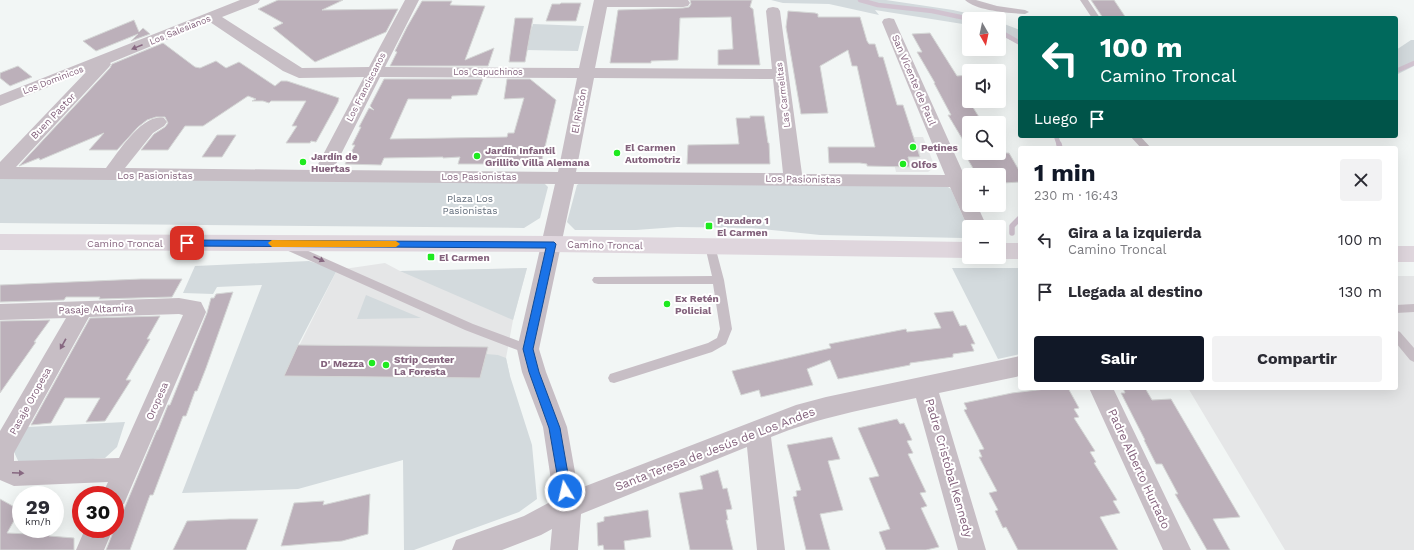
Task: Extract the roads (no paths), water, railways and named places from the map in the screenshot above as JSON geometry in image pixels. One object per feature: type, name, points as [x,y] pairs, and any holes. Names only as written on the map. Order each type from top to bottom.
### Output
[{"type":"main road","name":"Camino Troncal","points":[[0,242],[551,244],[962,250]]},
{"type":"main road","points":[[1006,251],[1018,251]]},
{"type":"main road","points":[[1398,254],[1414,254]]},
{"type":"street","name":"Los Salesianos","points":[[107,59],[253,0]]},
{"type":"street","name":"Los Franciscanos","points":[[321,175],[412,0]]},
{"type":"street","points":[[601,2],[683,3]]},
{"type":"street","name":"El Rincón","points":[[528,349],[566,176],[601,2]]},
{"type":"street","name":"Las Carmelitas","points":[[774,11],[793,179]]},
{"type":"street","name":"Los Capuchinos","points":[[212,17],[289,68],[299,73],[781,74]]},
{"type":"street","name":"San Vicente de Paul","points":[[889,22],[974,220]]},
{"type":"street","name":"Los Dominicos","points":[[0,101],[107,59]]},
{"type":"street","name":"Buen Pastor","points":[[0,173],[107,59]]},
{"type":"street","points":[[110,175],[147,129],[158,122]]},
{"type":"street","name":"Los Pasionistas","points":[[0,173],[957,180]]},
{"type":"street","name":"Pasaje Altamira","points":[[0,312],[179,306],[193,308]]},
{"type":"street","name":"Oropesa","points":[[119,486],[194,316],[195,312],[193,308]]},
{"type":"street","name":"Pasaje Oropesa","points":[[82,310],[2,451],[0,459],[1,466],[4,470],[14,474],[127,469]]},
{"type":"street","points":[[528,349],[534,372],[554,428],[568,506],[564,550]]},
{"type":"street","name":"Santa Teresa de Jesús de Los Andes","points":[[466,550],[531,526],[568,506],[796,416],[826,408],[1018,366]]},
{"type":"street","name":"Padre Cristóbal Kennedy","points":[[925,386],[972,550]]},
{"type":"street","name":"Padre Alberto Hurtado","points":[[1102,390],[1177,550]]},
{"type":"street","points":[[758,431],[771,550]]},
{"type":"street","points":[[90,550],[96,538]]},
{"type":"lane","points":[[969,0],[990,7],[1025,12]]},
{"type":"lane","points":[[1084,0],[1095,16]]},
{"type":"lane","points":[[1137,138],[1144,146]]},
{"type":"lane","points":[[283,244],[468,326],[528,349]]},
{"type":"lane","points":[[614,378],[712,347],[722,341],[726,329],[718,280],[710,246]]},
{"type":"lane","points":[[598,280],[718,280]]},
{"type":"lane","points":[[1398,309],[1414,308]]},
{"type":"lane","points":[[1398,337],[1414,357]]},
{"type":"waterway","points":[[860,0],[878,5],[932,11],[962,17]]},
{"type":"waterway","points":[[1006,35],[1018,42]]},
{"type":"waterway","points":[[1398,70],[1414,63]]},
{"type":"waterway","points":[[1057,138],[1059,145]]},
{"type":"waterway","points":[[1012,233],[1012,226],[1018,220]]},
{"type":"place","name":"Petines","points":[[913,147]]},
{"type":"place","name":"El Carmen Automotriz","points":[[617,153]]},
{"type":"place","name":"Jardín Infantil Grillito Villa Alemana","points":[[477,156]]},
{"type":"place","name":"Jardín de Huertas","points":[[303,162]]},
{"type":"place","name":"Olfos","points":[[903,164]]},
{"type":"place","name":"Paradero 1 El Carmen","points":[[709,226]]},
{"type":"place","name":"El Carmen","points":[[431,257]]},
{"type":"place","name":"Ex Retén Policial","points":[[667,304]]},
{"type":"place","name":"D' Mezza","points":[[372,363]]},
{"type":"place","name":"Strip Center La Foresta","points":[[386,365]]},
{"type":"park label","name":"Plaza Los Pasionistas","points":[[470,204]]}]
